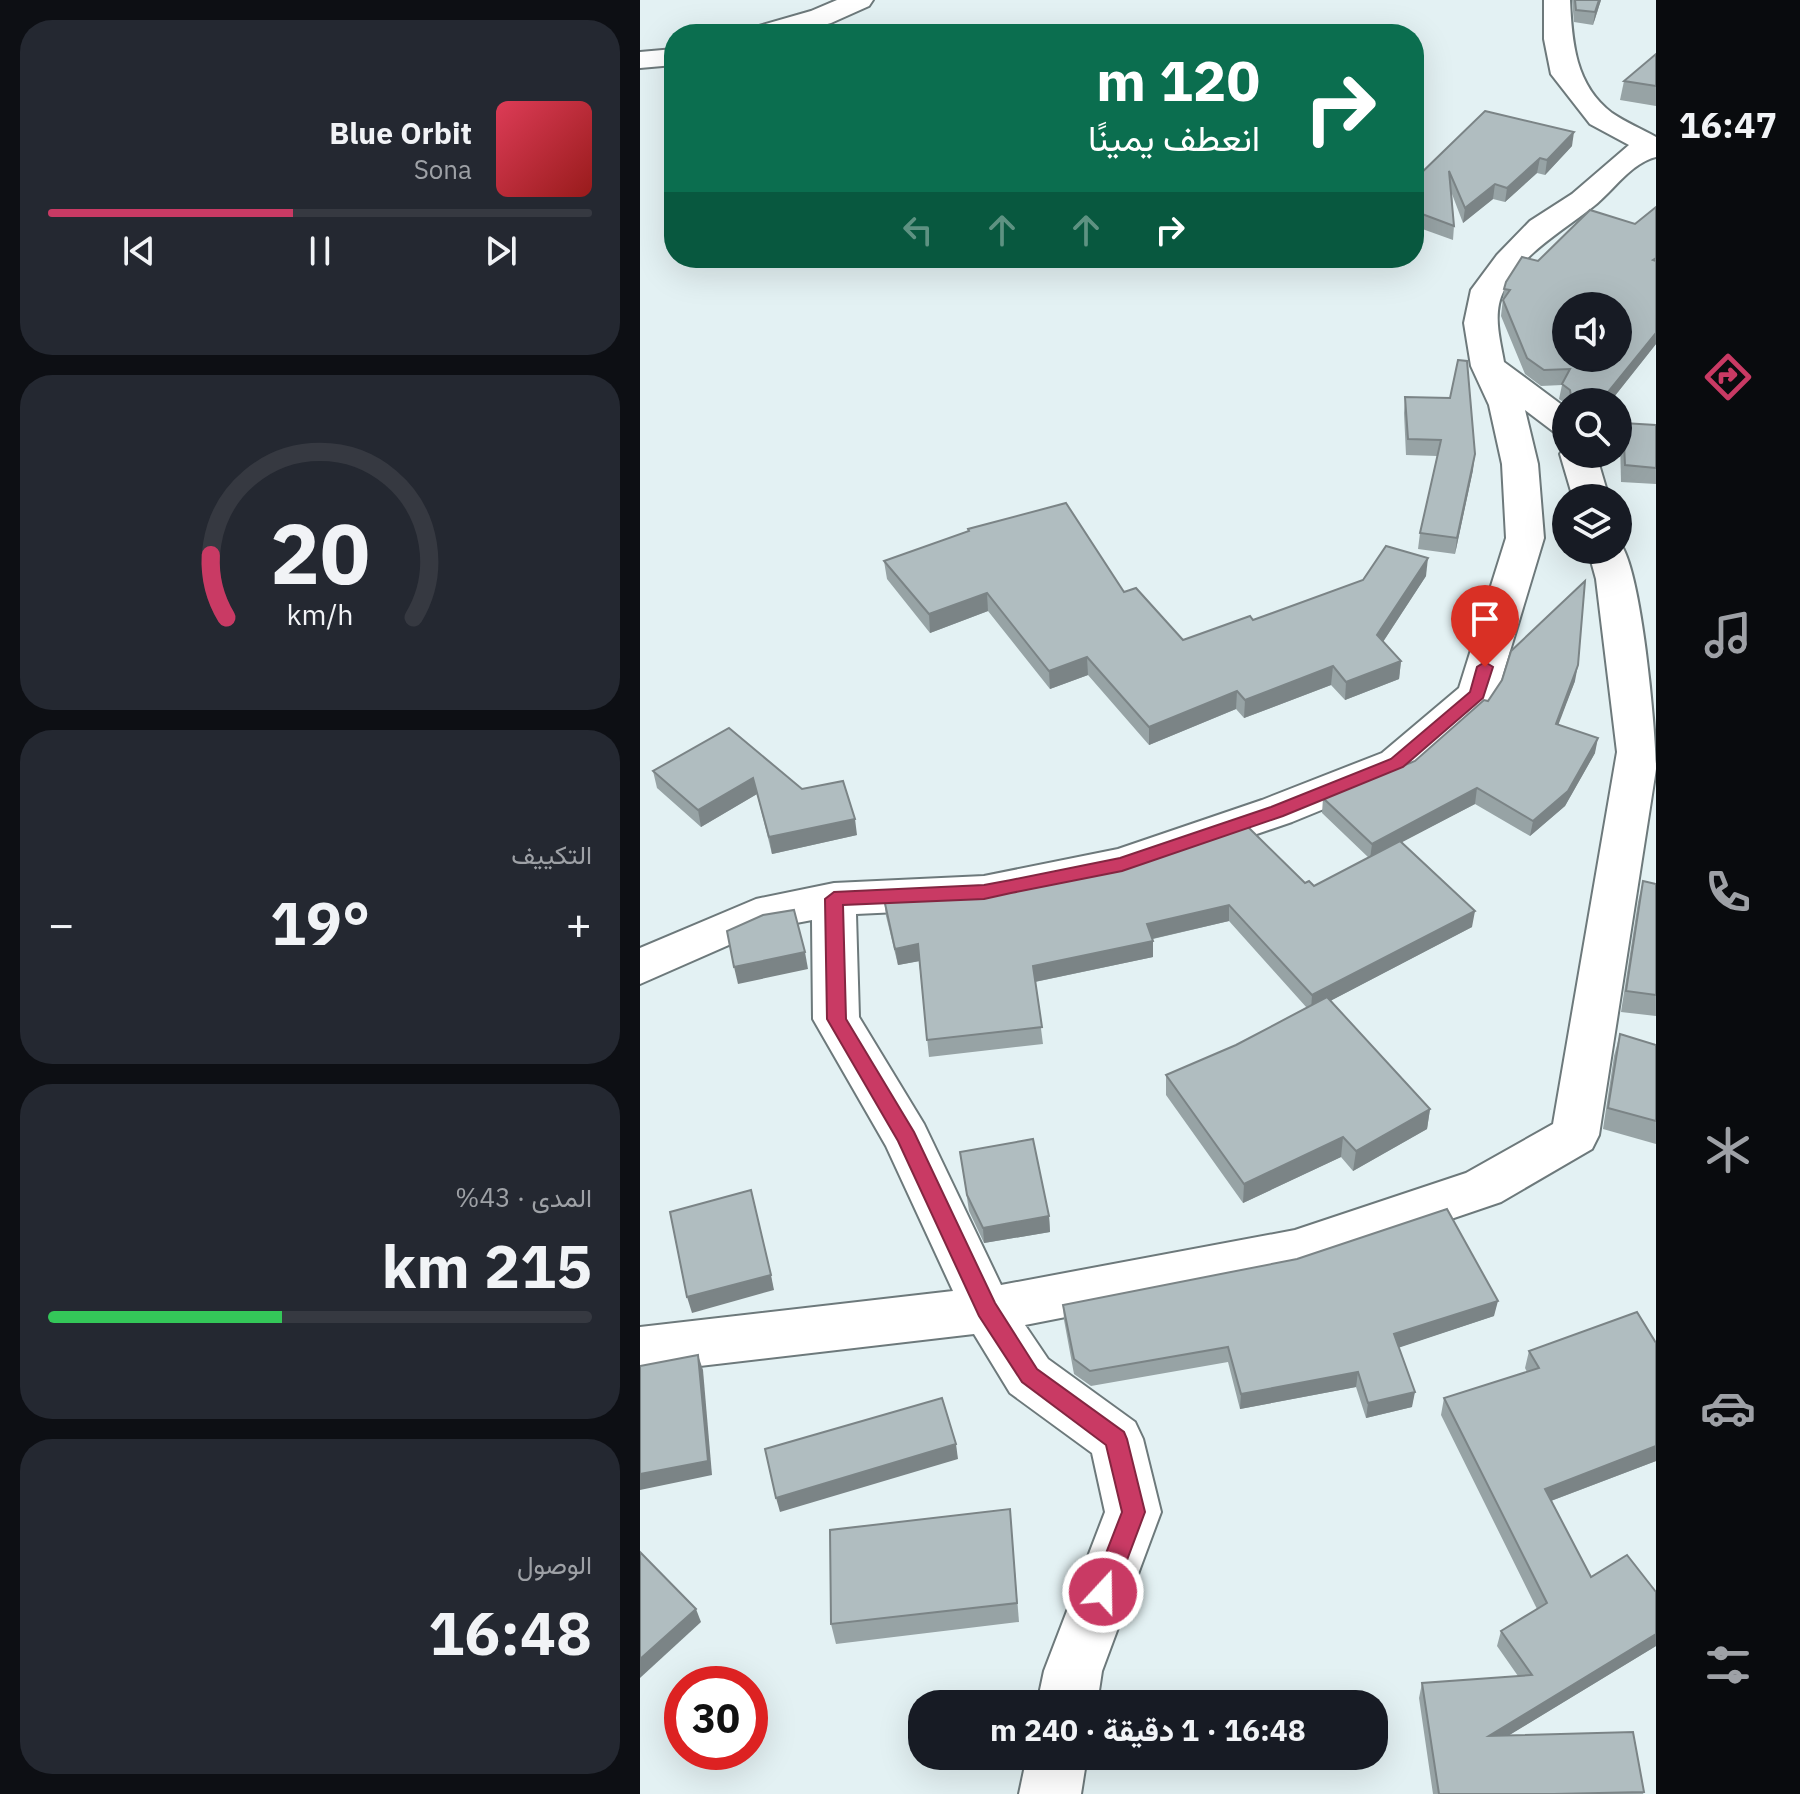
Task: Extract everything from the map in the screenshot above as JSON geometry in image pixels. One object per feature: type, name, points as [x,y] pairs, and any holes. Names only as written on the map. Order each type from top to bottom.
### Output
[{"type":"street","points":[[797,24],[860,0]]},
{"type":"street","points":[[1557,0],[1558,39],[1565,74],[1600,118],[1656,148]]},
{"type":"street","points":[[640,60],[664,58]]},
{"type":"street","points":[[640,967],[756,915],[834,899],[984,892],[1122,864],[1277,811],[1397,763],[1477,694],[1525,538],[1520,464],[1506,405],[1488,366],[1480,323],[1487,290],[1508,262],[1541,228],[1583,200],[1634,153],[1656,148]]},
{"type":"street","points":[[1488,366],[1552,414]]},
{"type":"street","points":[[640,1350],[987,1310],[1295,1251],[1483,1188],[1575,1135],[1638,752],[1611,564]]},
{"type":"street","points":[[834,899],[836,1019],[907,1138],[987,1310],[1029,1376],[1116,1439],[1133,1512],[1073,1671],[1070,1690]]},
{"type":"street","points":[[1050,1794],[1054,1770]]},
{"type":"building","points":[[1575,0],[1599,0],[1595,12],[1576,10]]},
{"type":"building","points":[[1656,54],[1656,86],[1624,81]]},
{"type":"building","points":[[1485,111],[1574,132],[1547,160],[1540,158],[1507,188],[1495,184],[1465,208],[1449,171],[1454,226],[1424,215],[1424,170]]},
{"type":"building","points":[[1656,207],[1656,258],[1653,260],[1656,261],[1656,333],[1632,363],[1632,292],[1552,292],[1552,370],[1544,370],[1527,358],[1503,300],[1510,290],[1504,289],[1506,282],[1522,257],[1538,261],[1590,210],[1635,224]]},
{"type":"building","points":[[1458,360],[1467,361],[1475,454],[1457,538],[1420,533],[1441,440],[1408,439],[1405,397],[1450,398]]},
{"type":"building","points":[[1568,372],[1624,372],[1611,388],[1567,388],[1562,384]]},
{"type":"building","points":[[1632,424],[1656,425],[1656,468],[1632,466]]},
{"type":"building","points":[[1066,503],[1124,592],[1136,588],[1183,640],[1250,616],[1253,620],[1363,580],[1386,546],[1428,558],[1377,635],[1401,661],[1346,682],[1333,666],[1245,700],[1237,691],[1149,727],[1087,657],[1049,671],[987,593],[929,614],[884,561],[968,529]]},
{"type":"building","points":[[1585,581],[1578,665],[1556,724],[1598,738],[1568,791],[1533,821],[1477,788],[1372,844],[1323,798],[1415,761],[1484,700],[1488,701],[1502,680],[1511,651]]},
{"type":"building","points":[[729,728],[802,789],[843,781],[855,819],[769,837],[753,778],[698,810],[653,771]]},
{"type":"building","points":[[1246,825],[1305,883],[1309,881],[1314,886],[1400,841],[1475,911],[1312,995],[1229,905],[1147,924],[1153,941],[1033,966],[1042,1027],[927,1040],[918,944],[895,949],[884,899],[983,894],[1138,861]]},
{"type":"building","points":[[1643,881],[1656,884],[1656,995],[1626,991]]},
{"type":"building","points":[[794,910],[805,952],[734,967],[727,931],[763,915]]},
{"type":"building","points":[[1327,997],[1430,1109],[1356,1151],[1343,1137],[1244,1184],[1166,1075],[1236,1045]]},
{"type":"building","points":[[1620,1034],[1656,1045],[1656,1121],[1608,1108]]},
{"type":"building","points":[[1033,1139],[1049,1216],[983,1228],[967,1195],[960,1152]]},
{"type":"building","points":[[751,1190],[771,1275],[687,1297],[670,1212]]},
{"type":"building","points":[[1447,1209],[1498,1301],[1394,1334],[1415,1392],[1368,1403],[1358,1372],[1241,1394],[1228,1347],[1090,1371],[1074,1359],[1063,1305],[1297,1259]]},
{"type":"building","points":[[1637,1312],[1656,1343],[1656,1446],[1545,1489],[1591,1577],[1627,1555],[1656,1592],[1656,1634],[1489,1736],[1633,1732],[1644,1792],[1439,1794],[1422,1683],[1532,1675],[1501,1631],[1547,1603],[1444,1398],[1539,1368],[1529,1351]]},
{"type":"building","points":[[698,1355],[708,1461],[640,1474],[640,1366]]},
{"type":"building","points":[[942,1398],[956,1444],[776,1498],[765,1449]]},
{"type":"building","points":[[1010,1509],[1017,1603],[831,1624],[830,1530]]},
{"type":"building","points":[[640,1552],[696,1609],[640,1659]]},
{"type":"route","points":[[1103,1592],[1133,1512],[1116,1439],[1029,1376],[987,1310],[907,1138],[836,1019],[834,899],[984,892],[1011,887],[1122,864],[1277,811],[1397,763],[1477,694],[1485,667]]}]
